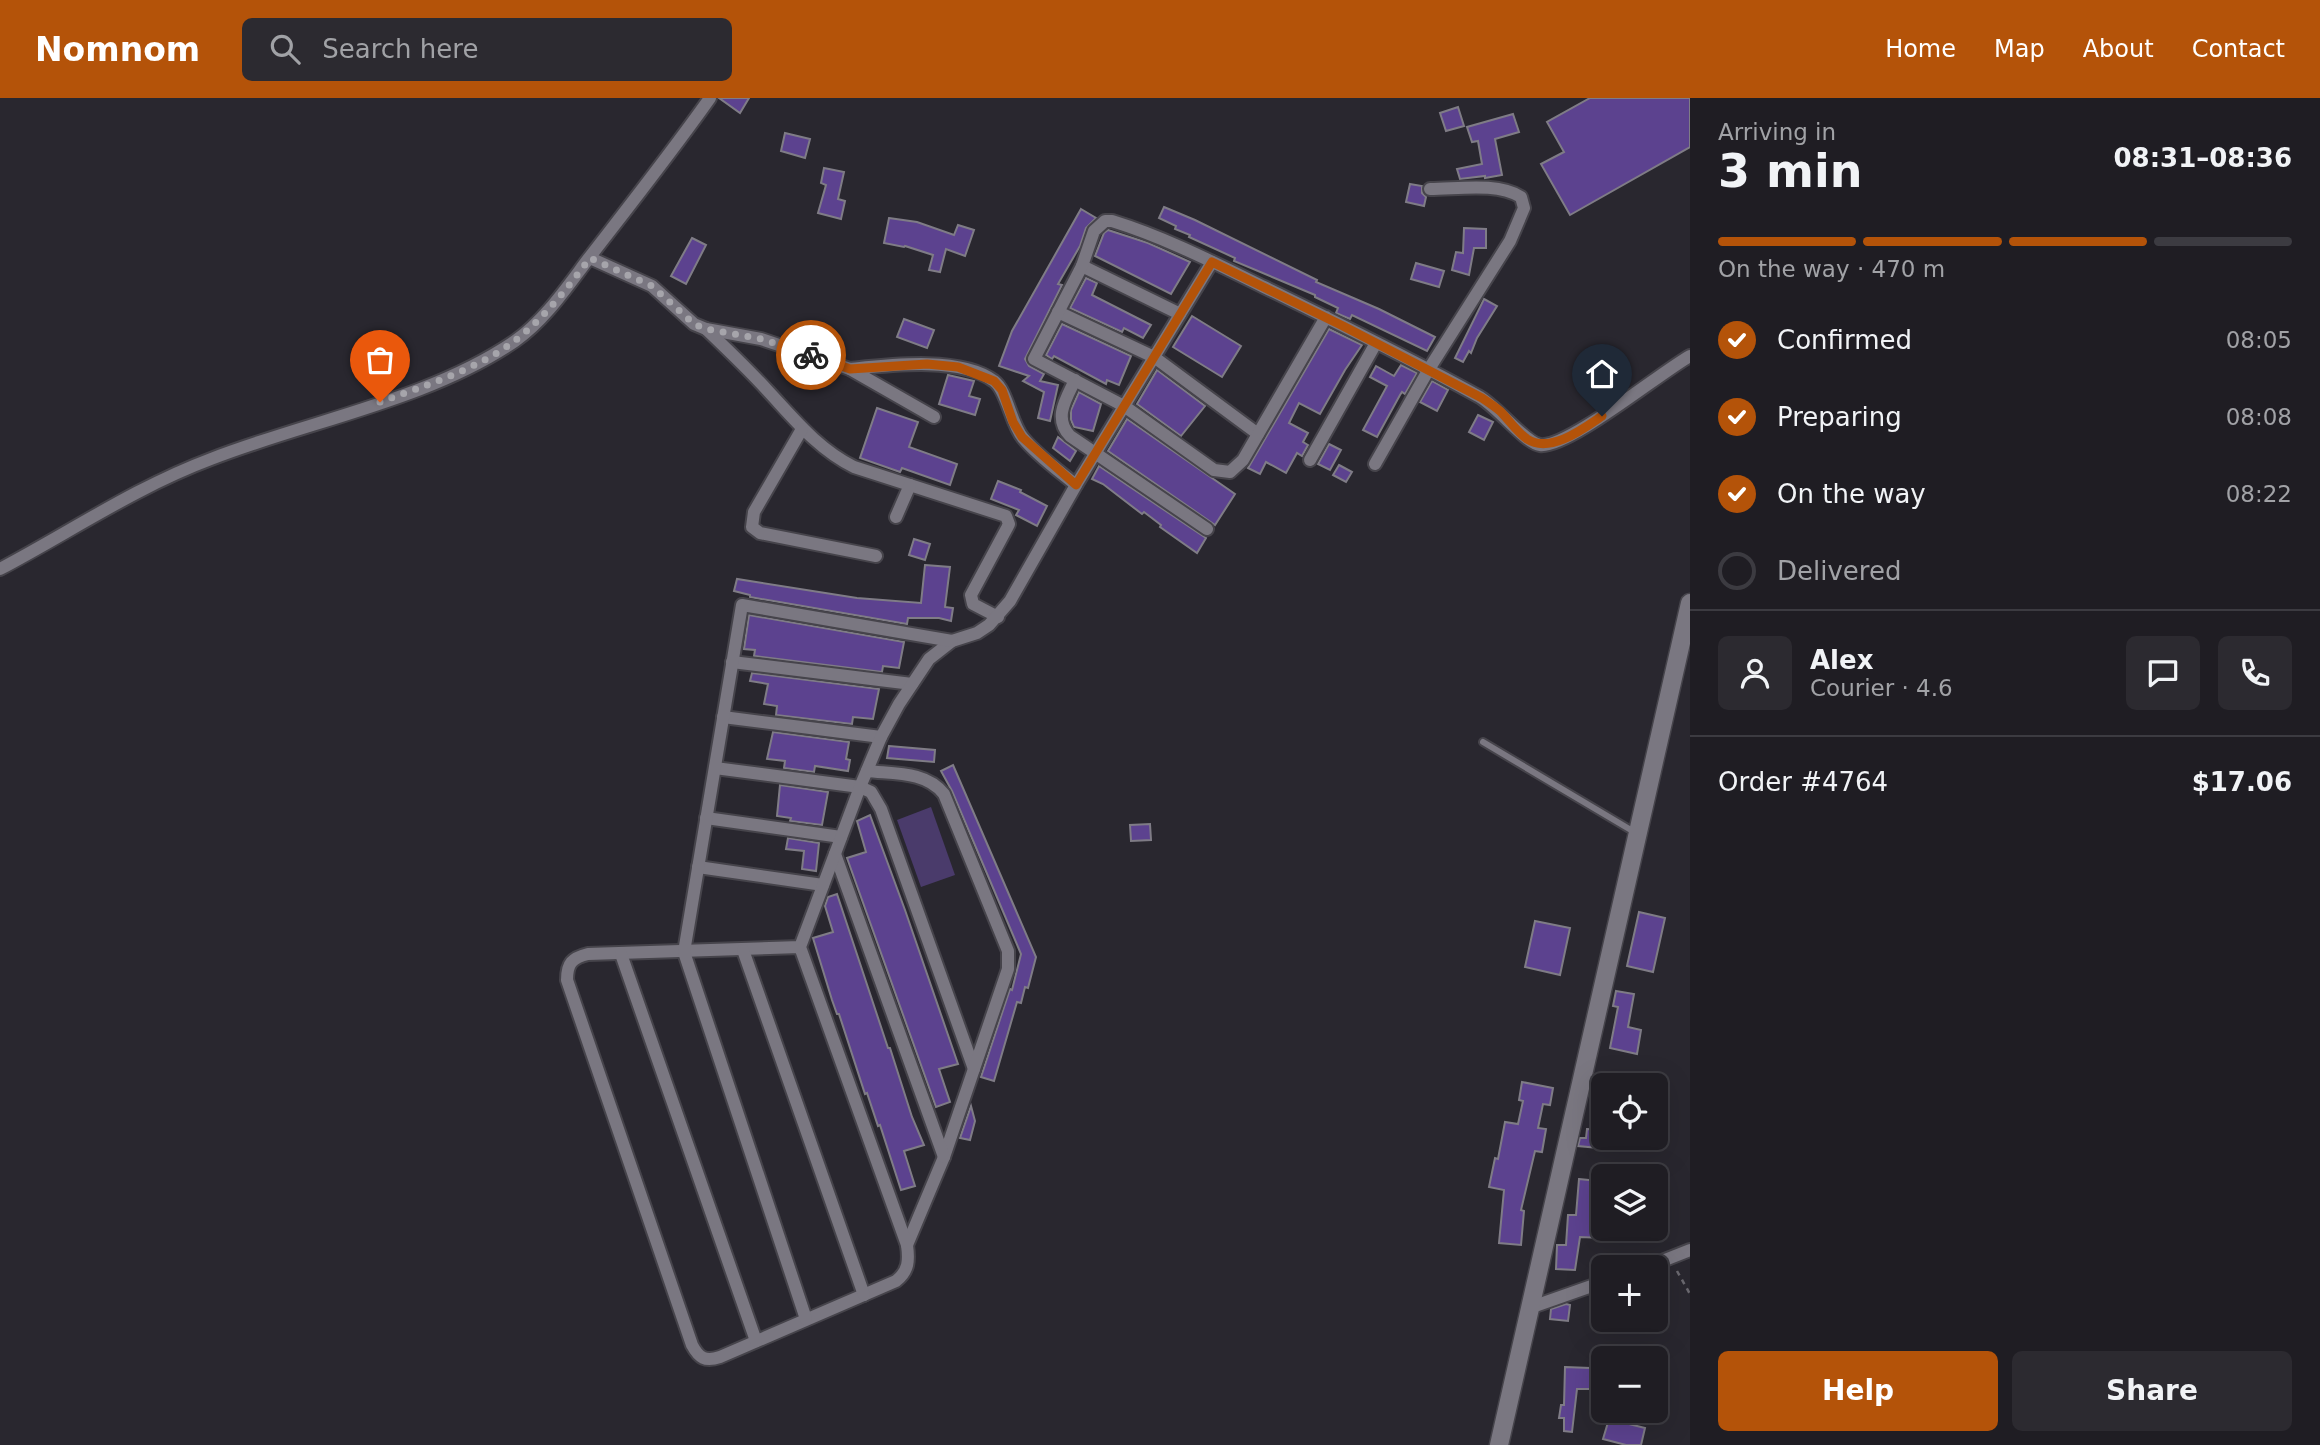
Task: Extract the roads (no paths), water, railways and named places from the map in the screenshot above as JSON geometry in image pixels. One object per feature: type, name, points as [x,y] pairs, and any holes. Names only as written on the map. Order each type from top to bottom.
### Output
[{"type":"street","points":[[0,569],[154,484],[207,460],[391,398],[471,365],[516,340],[544,315],[590,258],[665,163],[710,98]]},
{"type":"street","points":[[1375,464],[1429,369],[1510,241],[1524,208],[1521,197],[1513,192],[1496,189],[1430,189]]},
{"type":"street","points":[[1326,317],[1258,435],[1238,467],[1230,472],[1214,470],[1124,406],[1034,359],[1082,266],[1094,231],[1105,221],[1112,221],[1212,262],[1326,317],[1429,369],[1482,398],[1526,438],[1540,445],[1584,428],[1690,356]]},
{"type":"street","points":[[590,258],[652,286],[682,314],[706,329],[742,363],[802,429],[840,460],[854,467],[1006,516],[1009,524],[971,595],[973,604],[998,617]]},
{"type":"street","points":[[800,947],[578,956],[570,962],[567,980],[692,1345],[700,1357],[713,1359],[896,1281],[903,1276],[908,1266],[907,1245],[800,947],[881,737],[912,684],[929,659],[952,641],[977,633],[998,617],[1010,601],[1076,485],[1212,262]]},
{"type":"street","points":[[1082,266],[1180,314]]},
{"type":"street","points":[[1058,312],[1154,357],[1258,435]]},
{"type":"street","points":[[706,329],[761,339],[850,369],[934,417]]},
{"type":"street","points":[[1310,460],[1376,342]]},
{"type":"street","points":[[850,369],[927,364],[958,367],[994,381],[1002,390],[1013,422],[1022,437],[1076,485]]},
{"type":"street","points":[[1075,380],[1063,406],[1061,422],[1070,436],[1207,529]]},
{"type":"street","points":[[802,429],[754,512],[752,527],[760,533],[876,556]]},
{"type":"street","points":[[896,517],[910,485]]},
{"type":"street","points":[[1499,1445],[1690,603]]},
{"type":"street","points":[[806,1319],[684,952],[742,606],[952,641]]},
{"type":"street","points":[[733,662],[912,684]]},
{"type":"street","points":[[723,717],[881,737]]},
{"type":"street","points":[[715,768],[860,787],[871,792],[881,809],[974,1069]]},
{"type":"street","points":[[867,771],[917,776],[937,785],[949,804],[1008,951],[1008,969],[944,1157],[907,1245]]},
{"type":"street","points":[[706,818],[841,837]]},
{"type":"street","points":[[835,854],[944,1157]]},
{"type":"street","points":[[698,867],[823,885]]},
{"type":"street","points":[[743,950],[864,1295]]},
{"type":"street","points":[[621,954],[756,1341]]},
{"type":"street","points":[[1668,1260],[1690,1250]]},
{"type":"street","points":[[1532,1307],[1591,1286]]},
{"type":"lane","points":[[1483,742],[1637,834]]}]
